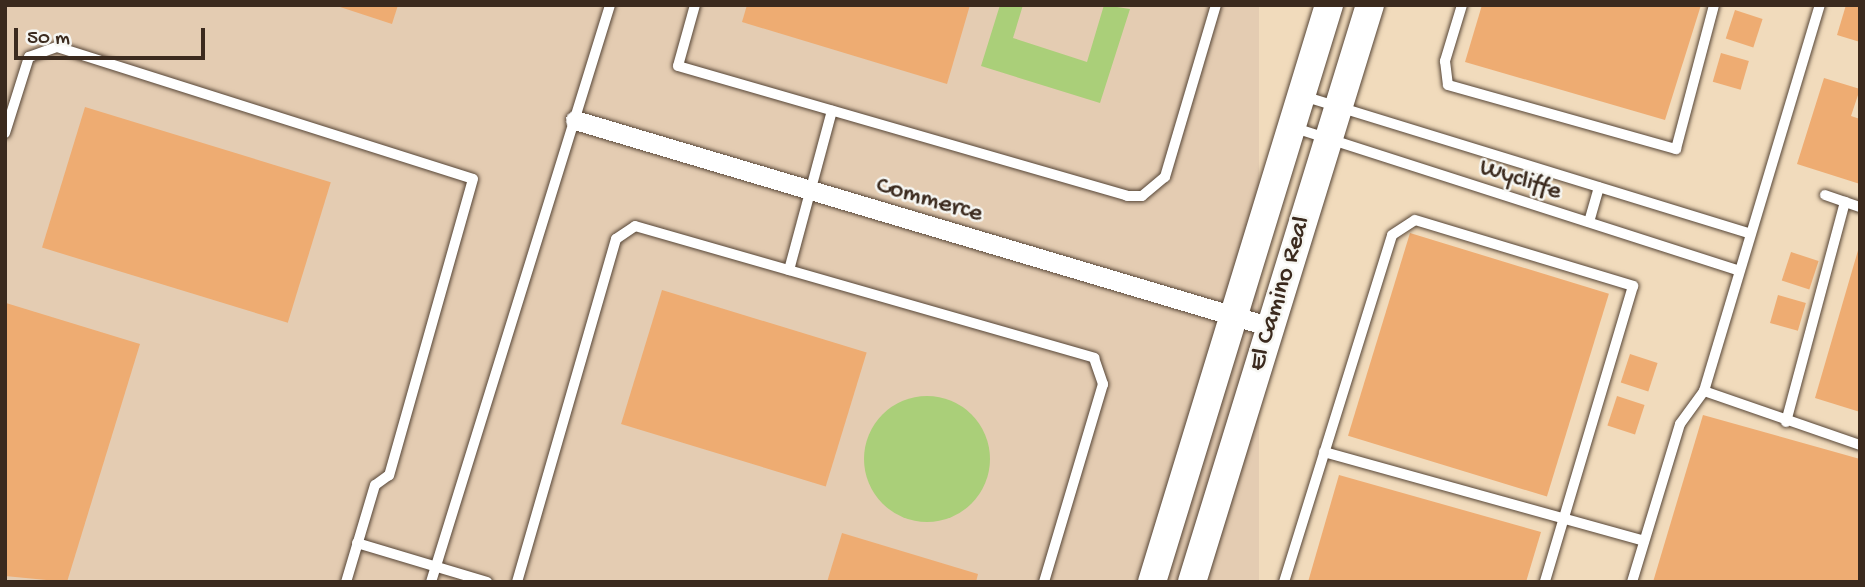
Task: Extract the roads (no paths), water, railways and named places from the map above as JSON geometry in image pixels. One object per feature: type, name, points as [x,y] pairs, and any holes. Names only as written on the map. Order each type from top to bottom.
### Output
[{"type":"main road","name":"El Camino Real","points":[[1152,582],[1329,5]]},
{"type":"main road","name":"El Camino Real","points":[[1192,582],[1370,5]]},
{"type":"street","name":"Commerce","points":[[575,120],[809,193],[1271,327]]},
{"type":"lane","points":[[431,582],[610,5]]},
{"type":"lane","points":[[695,5],[678,66],[1142,196],[1165,177],[1216,5]]},
{"type":"lane","points":[[1462,5],[1445,61],[1448,85],[1676,149],[1714,5]]},
{"type":"lane","points":[[1632,582],[1680,424],[1704,391],[1747,233],[1773,173],[1820,5]]},
{"type":"lane","points":[[5,133],[29,57],[57,47],[473,179],[388,475],[375,485],[346,582]]},
{"type":"lane","name":"Wycliffe","points":[[1301,96],[1747,233]]},
{"type":"lane","points":[[789,270],[832,111]]},
{"type":"lane","name":"Wycliffe","points":[[1292,127],[1738,270]]},
{"type":"lane","points":[[1589,222],[1598,187]]},
{"type":"lane","points":[[1825,195],[1860,206]]},
{"type":"lane","points":[[1786,422],[1845,202]]},
{"type":"lane","points":[[1284,582],[1392,235],[1402,222],[1415,220],[1633,286],[1545,582]]},
{"type":"lane","points":[[517,582],[616,239],[635,226],[1094,358],[1102,384],[1044,582]]},
{"type":"lane","points":[[1704,391],[1786,422],[1860,445]]},
{"type":"lane","points":[[1324,452],[1644,541]]},
{"type":"lane","points":[[357,543],[487,582]]}]
